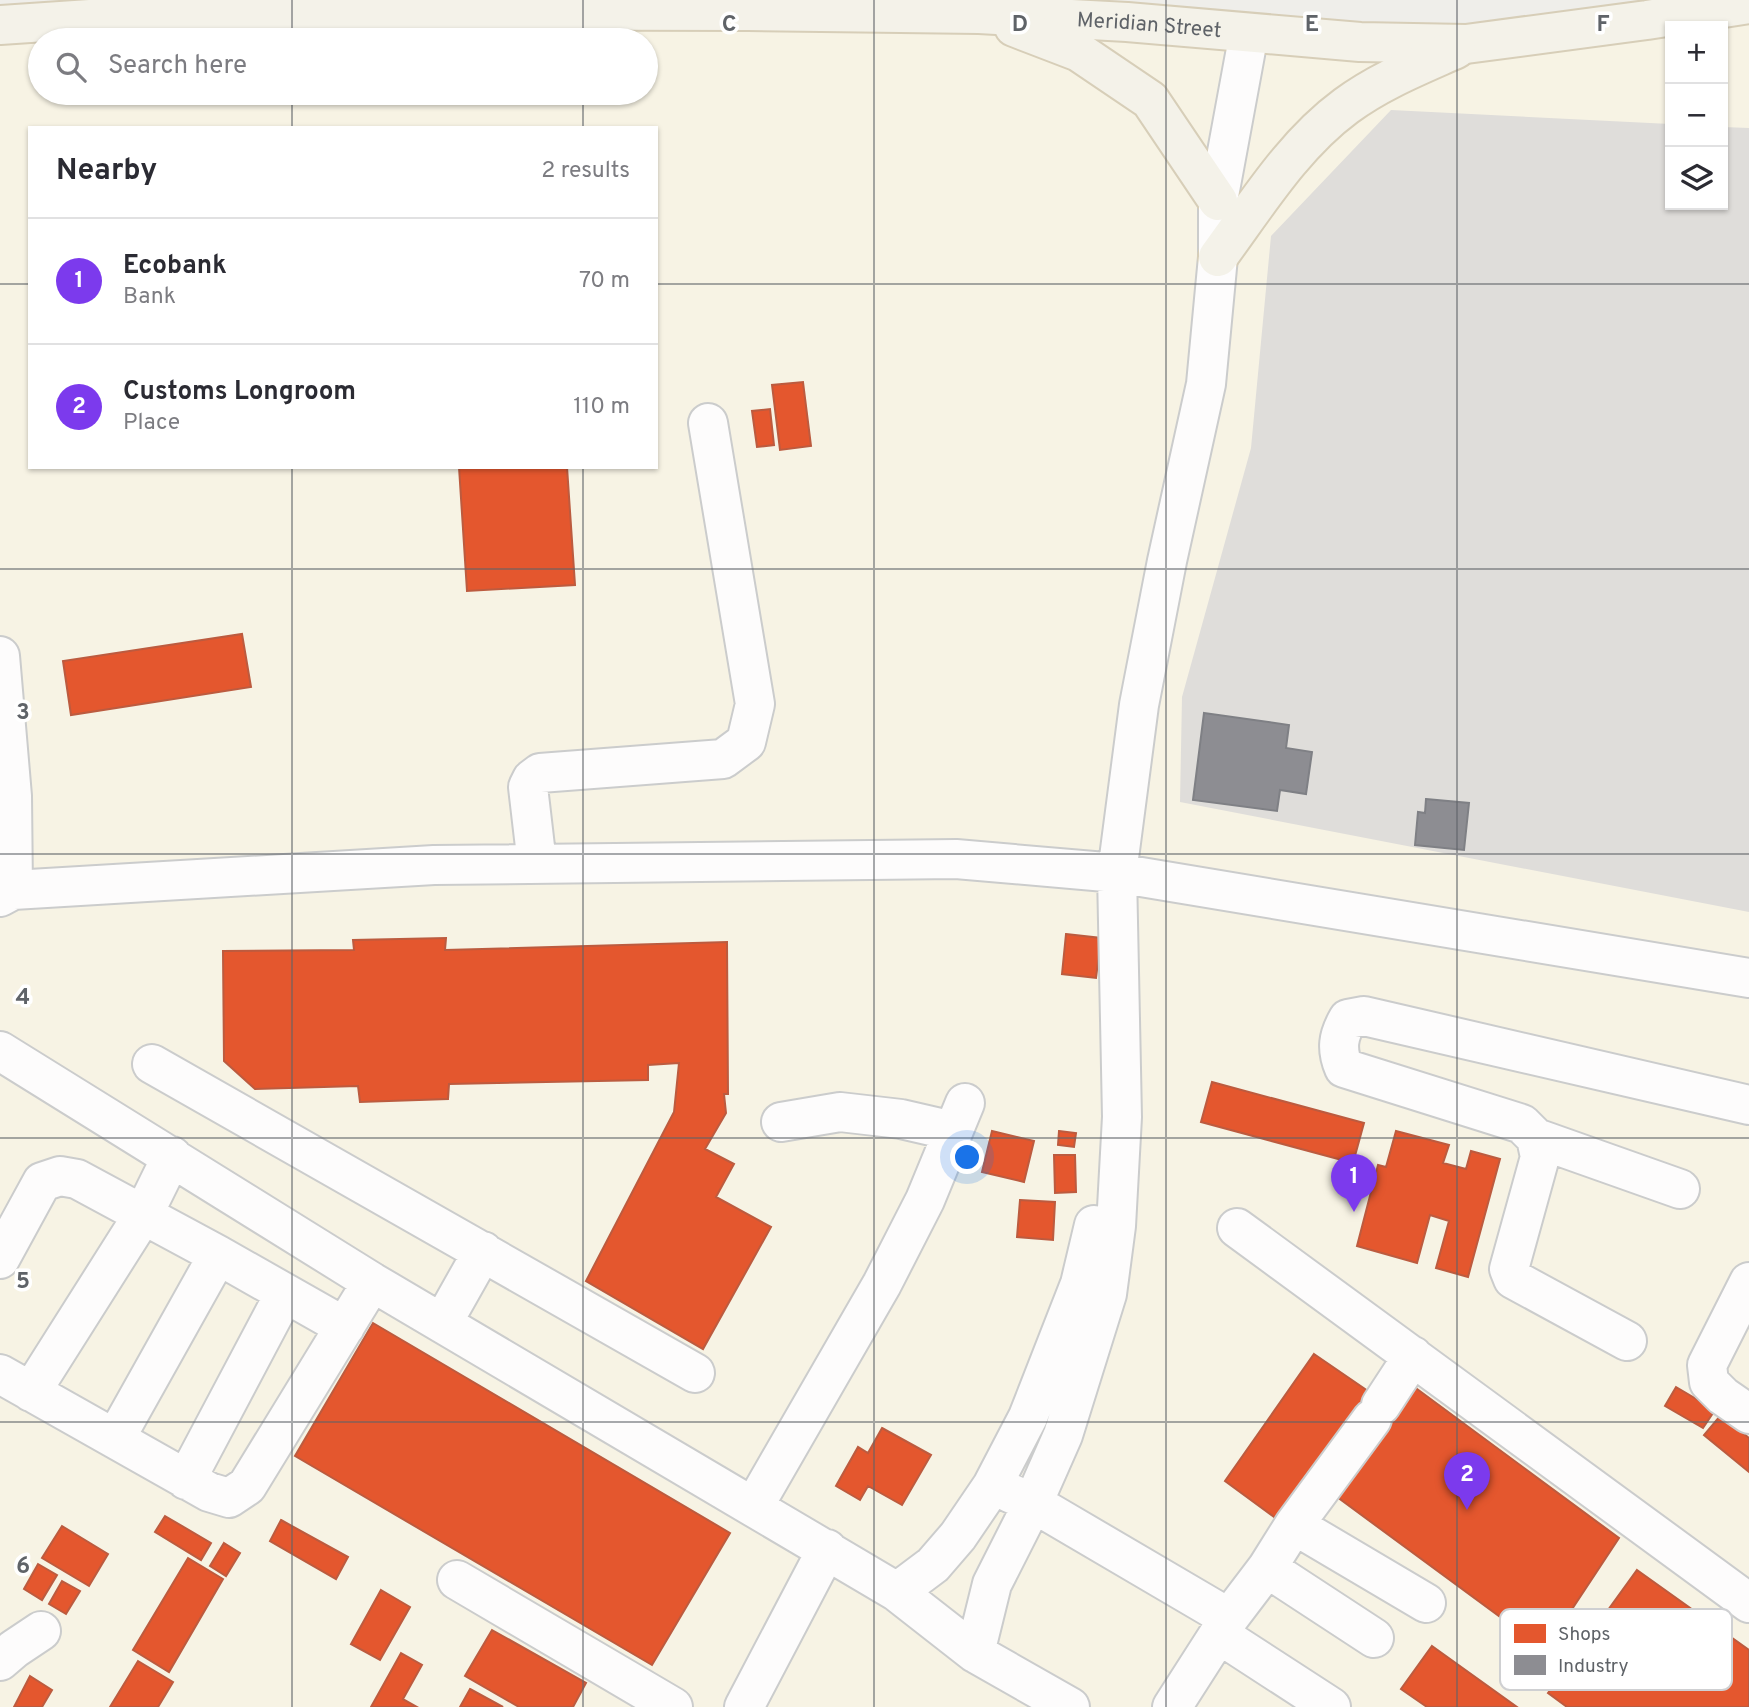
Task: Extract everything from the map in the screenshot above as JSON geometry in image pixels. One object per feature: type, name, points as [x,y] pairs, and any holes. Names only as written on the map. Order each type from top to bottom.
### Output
[{"type":"main road","name":"Meridian Street","points":[[0,25],[317,5],[748,5],[1127,22],[1360,42],[1466,44],[1749,4]]},
{"type":"main road","points":[[979,14],[1079,51],[1150,100],[1218,201]]},
{"type":"main road","points":[[1218,257],[1284,167],[1317,130],[1347,105],[1387,80],[1466,44]]},
{"type":"street","points":[[975,1653],[992,1584],[1033,1503],[1063,1435],[1107,1294],[1116,1226],[1122,1117],[1118,873],[1139,705],[1206,384],[1218,257],[1218,201],[1249,33]]},
{"type":"street","points":[[537,864],[528,787],[532,779],[540,773],[723,759],[746,741],[755,704],[708,423]]},
{"type":"street","points":[[0,656],[12,796],[7,893],[434,865],[956,859],[1118,873],[1749,978]]},
{"type":"street","points":[[1680,1189],[1536,1138],[1522,1124],[1344,1068],[1338,1053],[1341,1032],[1348,1019],[1364,1016],[1749,1105]]},
{"type":"street","points":[[0,1051],[372,1282],[827,1549],[897,1592],[975,1653],[1070,1707]]},
{"type":"street","points":[[152,1064],[695,1373]]},
{"type":"street","points":[[754,1506],[882,1284],[925,1200],[959,1117],[901,1119],[840,1112],[781,1122]]},
{"type":"street","points":[[897,1592],[933,1565],[958,1536],[992,1486],[1028,1417],[1080,1284],[1122,1117]]},
{"type":"street","points":[[1536,1138],[1540,1157],[1509,1269],[1513,1279],[1627,1341]]},
{"type":"street","points":[[172,1156],[143,1215],[16,1383],[186,1480],[209,1492],[229,1498],[247,1486],[372,1282]]},
{"type":"street","points":[[0,1259],[42,1182],[60,1176],[77,1179],[345,1328]]},
{"type":"street","points":[[1237,1228],[1749,1603]]},
{"type":"street","points":[[443,1322],[483,1251]]},
{"type":"street","points":[[115,1439],[218,1255]]},
{"type":"street","points":[[1749,1282],[1707,1365],[1709,1382],[1723,1396],[1749,1414]]},
{"type":"street","points":[[186,1480],[285,1293]]},
{"type":"street","points":[[1172,1707],[1294,1525],[1413,1356]]},
{"type":"street","points":[[992,1486],[1033,1503],[1225,1627],[1331,1707]]},
{"type":"street","points":[[1294,1525],[1426,1603]]},
{"type":"street","points":[[744,1707],[827,1549]]},
{"type":"street","points":[[1267,1568],[1374,1638]]},
{"type":"street","points":[[457,1580],[673,1707]]},
{"type":"street","points":[[0,1661],[41,1631]]},
{"type":"shaded area","points":[[585,0],[1477,28],[1749,0],[1749,1707],[0,1707],[0,30],[28,29],[28,105],[658,105],[658,28],[39,28]]},
{"type":"shaded area","points":[[1391,110],[1665,124],[1665,210],[1728,210],[1728,127],[1749,128],[1749,912],[1180,802],[1182,697],[1251,448],[1271,236]]},
{"type":"building: Shops","points":[[803,382],[811,446],[780,450],[772,385]]},
{"type":"building: Shops","points":[[770,409],[774,445],[757,447],[752,411]]},
{"type":"building: Shops","points":[[459,469],[567,469],[575,585],[467,591]]},
{"type":"building: Shops","points":[[242,634],[251,687],[71,715],[63,661]]},
{"type":"building: Shops","points":[[1066,934],[1101,938],[1096,978],[1062,974]]},
{"type":"building: Shops","points":[[446,938],[445,950],[727,942],[728,1094],[724,1094],[726,1113],[705,1149],[734,1164],[716,1197],[771,1227],[703,1349],[586,1281],[674,1112],[679,1063],[648,1065],[648,1080],[449,1084],[448,1099],[360,1102],[358,1086],[255,1089],[224,1061],[223,951],[354,950],[353,940]]},
{"type":"building: Shops","points":[[1212,1082],[1364,1123],[1353,1163],[1201,1122]]},
{"type":"building: Shops","points":[[992,1131],[1034,1141],[1024,1182],[982,1172]]},
{"type":"building: Shops","points":[[1059,1131],[1076,1133],[1074,1147],[1058,1145]]},
{"type":"building: Shops","points":[[1396,1131],[1449,1145],[1443,1163],[1466,1169],[1471,1151],[1500,1159],[1468,1277],[1436,1268],[1449,1221],[1430,1215],[1417,1263],[1357,1246],[1378,1165],[1386,1167]]},
{"type":"building: Shops","points":[[1054,1155],[1075,1155],[1076,1192],[1055,1193]]},
{"type":"building: Shops","points":[[1020,1200],[1055,1202],[1053,1240],[1017,1237]]},
{"type":"building: Shops","points":[[373,1323],[730,1533],[652,1665],[295,1456]]},
{"type":"building: Shops","points":[[1314,1354],[1368,1391],[1413,1386],[1619,1538],[1572,1609],[1500,1609],[1500,1617],[1337,1497],[1281,1522],[1225,1481]]},
{"type":"building: Shops","points":[[1676,1387],[1715,1410],[1703,1428],[1665,1406]]},
{"type":"building: Shops","points":[[1721,1415],[1749,1438],[1749,1472],[1704,1435]]},
{"type":"building: Shops","points":[[882,1428],[931,1455],[902,1505],[868,1486],[860,1500],[836,1486],[858,1447],[868,1453]]},
{"type":"building: Shops","points":[[165,1516],[211,1543],[201,1560],[155,1532]]},
{"type":"building: Shops","points":[[281,1520],[348,1557],[336,1579],[270,1541]]},
{"type":"building: Shops","points":[[62,1526],[108,1554],[89,1586],[42,1558]]},
{"type":"building: Shops","points":[[224,1543],[240,1553],[226,1576],[210,1566]]},
{"type":"building: Shops","points":[[188,1558],[223,1579],[169,1672],[133,1650]]},
{"type":"building: Shops","points":[[38,1564],[57,1575],[42,1600],[24,1589]]},
{"type":"building: Shops","points":[[1637,1570],[1692,1609],[1609,1609]]},
{"type":"building: Shops","points":[[62,1581],[80,1591],[66,1614],[49,1604]]},
{"type":"building: Shops","points":[[381,1590],[410,1607],[380,1660],[351,1644]]},
{"type":"building: Shops","points":[[492,1630],[586,1683],[573,1707],[519,1707],[465,1676]]},
{"type":"building: Shops","points":[[1732,1638],[1749,1650],[1749,1707],[1567,1707],[1548,1693],[1550,1690],[1732,1690]]},
{"type":"building: Shops","points":[[1432,1646],[1517,1707],[1427,1707],[1401,1689]]},
{"type":"building: Shops","points":[[401,1653],[422,1665],[403,1699],[417,1707],[371,1707]]},
{"type":"building: Shops","points":[[138,1661],[173,1682],[158,1707],[110,1707]]},
{"type":"building: Shops","points":[[30,1676],[52,1690],[42,1707],[14,1707]]},
{"type":"building: Shops","points":[[470,1689],[503,1707],[460,1707]]},
{"type":"building: Industry","points":[[1204,713],[1289,725],[1286,748],[1312,752],[1306,794],[1280,790],[1277,811],[1193,800]]},
{"type":"building: Industry","points":[[1426,799],[1469,803],[1464,850],[1415,845],[1418,812],[1425,813]]},
{"type":"place","name":"Ecobank","points":[[1354,1212]]},
{"type":"place","name":"Customs Longroom","points":[[1467,1510]]}]
